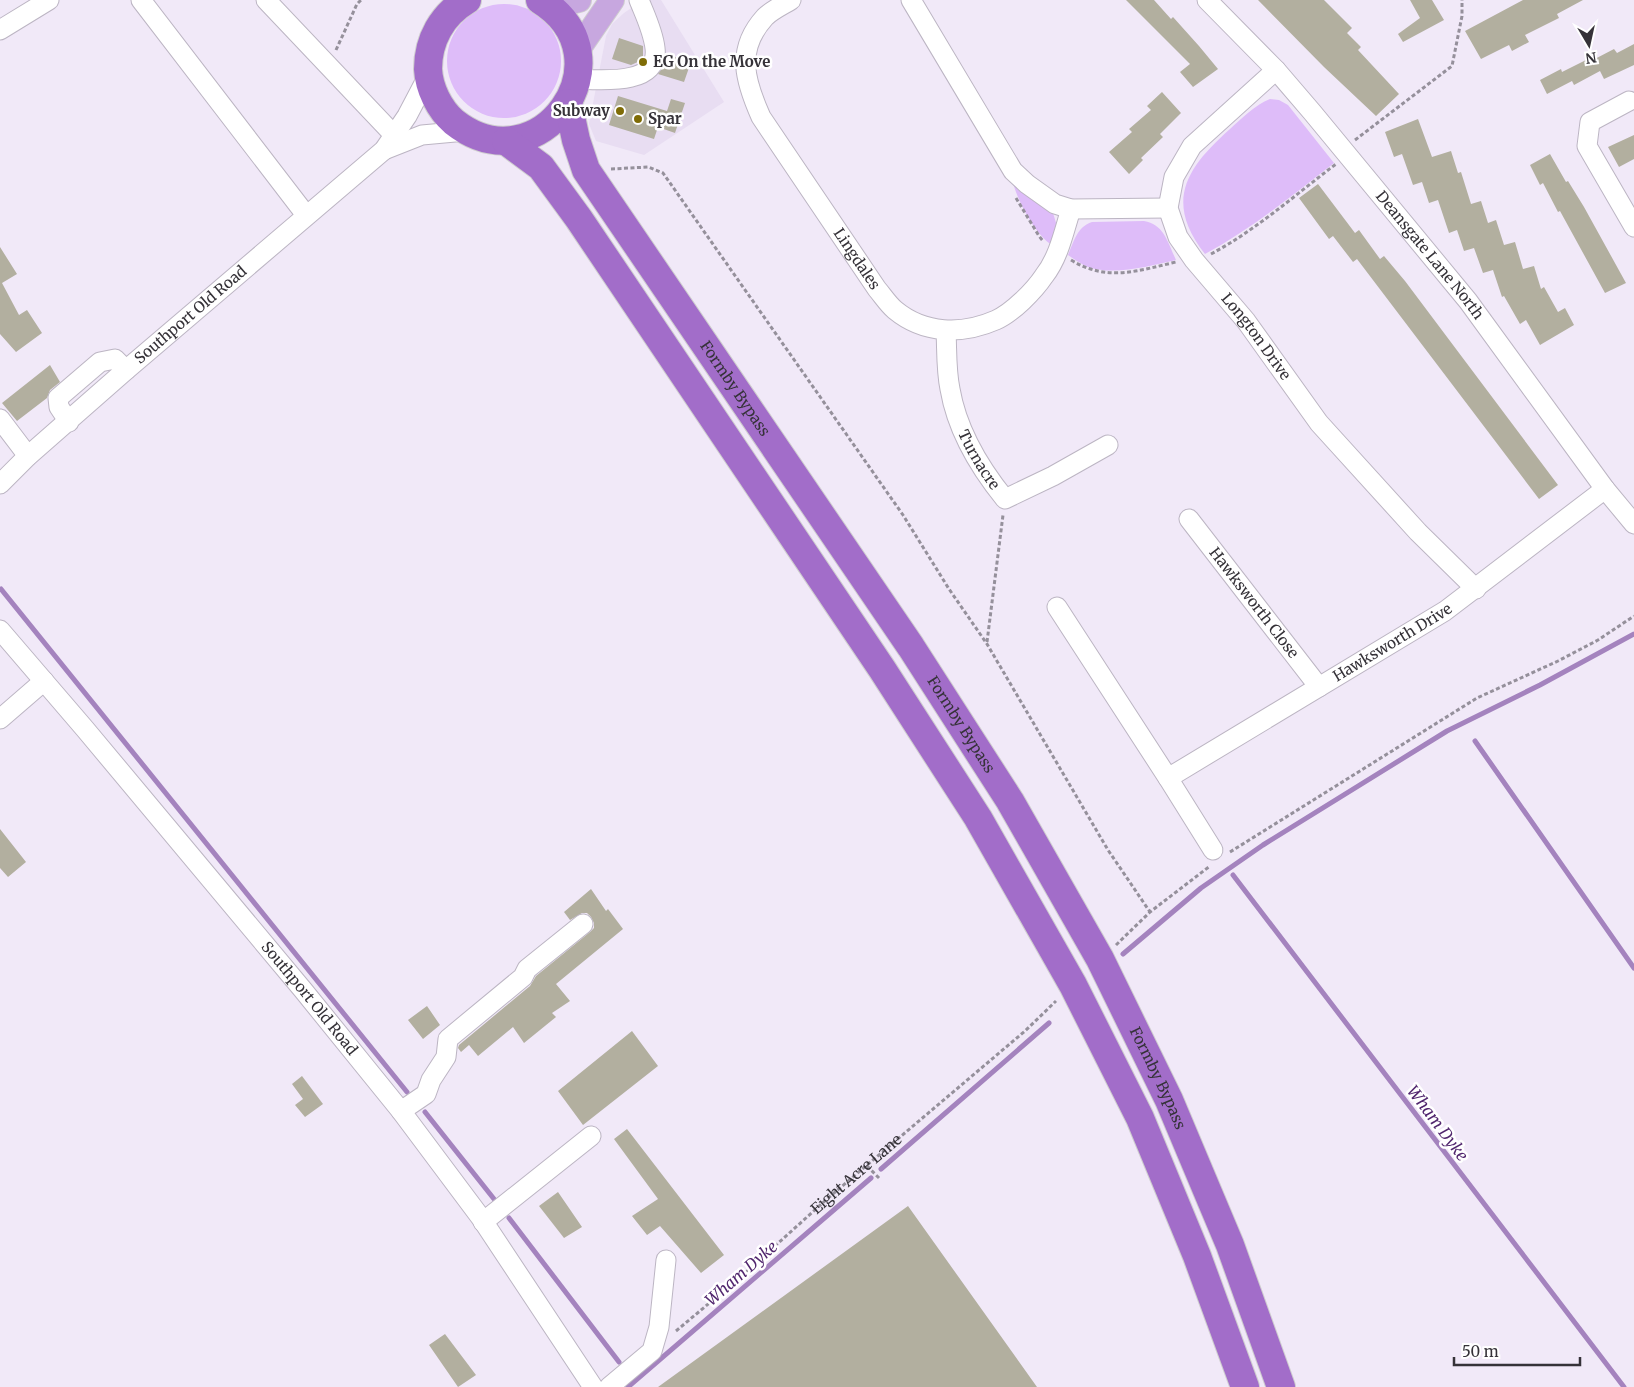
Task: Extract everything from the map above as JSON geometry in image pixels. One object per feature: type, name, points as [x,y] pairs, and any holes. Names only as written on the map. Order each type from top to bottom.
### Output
[{"type":"highway","points":[[467,0],[456,6],[439,11],[428,57],[428,76],[435,98],[448,116],[466,130],[485,138],[506,140],[531,135],[552,122],[573,91]]},
{"type":"highway","name":"Formby Bypass","points":[[546,4],[568,27],[577,51],[573,91],[576,140],[586,170],[911,647],[1010,801],[1100,959],[1173,1109],[1230,1245],[1281,1387]]},
{"type":"highway","points":[[506,140],[541,167],[579,219],[876,661],[978,818],[1073,985],[1140,1118],[1198,1256],[1246,1387]]},
{"type":"main road","points":[[546,4],[579,0]]},
{"type":"main road","points":[[577,51],[612,0]]},
{"type":"street","points":[[0,30],[48,0]]},
{"type":"street","points":[[141,0],[306,215]]},
{"type":"street","points":[[266,0],[328,66],[389,143]]},
{"type":"street","points":[[573,91],[615,79],[633,77],[642,74],[650,67],[654,56],[654,46],[639,0]]},
{"type":"street","name":"Lingdales","points":[[791,0],[766,16],[748,46],[745,69],[749,91],[761,118],[885,300],[895,310],[923,326],[946,331],[976,327],[998,319],[1022,301],[1045,276],[1058,252],[1071,209]]},
{"type":"street","points":[[911,0],[1013,170],[1027,184],[1055,204],[1071,209],[1168,208]]},
{"type":"street","name":"Deansgate Lane North","points":[[1207,0],[1276,70],[1468,301],[1605,489],[1627,502],[1634,524]]},
{"type":"street","name":"Longton Drive","points":[[1276,70],[1192,146],[1174,177],[1168,208],[1178,237],[1194,260],[1246,321],[1319,423],[1418,532],[1476,589]]},
{"type":"street","points":[[389,143],[407,116],[428,76]]},
{"type":"street","points":[[1629,101],[1590,122],[1587,146],[1634,227]]},
{"type":"street","points":[[389,143],[466,130]]},
{"type":"street","name":"Southport Old Road","points":[[0,484],[28,456],[126,370],[389,143]]},
{"type":"street","name":"Turnacre","points":[[946,331],[949,388],[956,417],[968,444],[1005,499],[1053,476],[1108,445]]},
{"type":"street","points":[[0,419],[7,443],[28,456]]},
{"type":"street","name":"Hawksworth Drive","points":[[1168,778],[1445,612],[1605,489]]},
{"type":"street","name":"Hawksworth Close","points":[[1189,518],[1319,687]]},
{"type":"street","points":[[1057,607],[1217,856]]},
{"type":"street","name":"Southport Old Road","points":[[0,630],[303,990],[401,1111],[484,1222],[593,1387]]},
{"type":"street","points":[[0,719],[44,681]]},
{"type":"street","points":[[401,1111],[426,1094],[431,1080],[446,1057],[448,1038],[523,977],[527,969],[583,924]]},
{"type":"street","points":[[484,1222],[591,1136]]},
{"type":"street","points":[[609,1387],[652,1350],[659,1327],[666,1260]]},
{"type":"path","points":[[328,66],[357,4],[361,0]]},
{"type":"path","points":[[1013,192],[1039,236],[1058,252],[1086,269],[1104,273],[1118,273],[1143,270],[1206,257],[1251,229],[1337,163],[1350,144],[1452,66],[1462,16],[1462,0]]},
{"type":"path","points":[[586,170],[648,167],[663,173],[903,515],[987,644],[1108,850],[1150,912]]},
{"type":"path","points":[[987,644],[1005,499]]},
{"type":"path","points":[[1100,959],[1150,912],[1217,856],[1477,698],[1598,640],[1634,616]]},
{"type":"path","name":"Eight Acre Lane","points":[[652,1350],[744,1274],[1025,1030],[1073,985]]},
{"type":"path","points":[[867,1166],[880,1180]]},
{"type":"shaded area","points":[[643,0],[661,0],[724,102],[644,155],[596,141],[589,124],[606,36],[612,24]]},
{"type":"shaded area","points":[[504,4],[526,8],[544,21],[557,39],[561,61],[557,83],[544,101],[526,114],[504,118],[482,114],[464,101],[451,83],[447,61],[451,39],[464,21],[482,8]]},
{"type":"shaded area","points":[[1270,99],[1279,100],[1288,105],[1334,163],[1255,223],[1205,254],[1192,235],[1185,218],[1183,202],[1192,172],[1215,143],[1248,112]]},
{"type":"shaded area","points":[[1012,179],[1053,213],[1057,226],[1052,245],[1033,225],[1018,196]]},
{"type":"shaded area","points":[[1144,221],[1151,223],[1161,230],[1176,260],[1132,269],[1110,271],[1088,267],[1068,255],[1079,231],[1087,224],[1092,222]]},
{"type":"building","points":[[1126,0],[1154,0],[1171,19],[1173,17],[1218,69],[1193,87],[1180,72],[1190,64]]},
{"type":"building","points":[[1258,0],[1324,0],[1352,28],[1347,33],[1361,47],[1358,50],[1399,94],[1376,116],[1324,67]]},
{"type":"building","points":[[1410,0],[1432,0],[1444,20],[1403,42],[1398,34],[1420,18]]},
{"type":"building","points":[[1523,0],[1583,0],[1557,14],[1559,18],[1525,35],[1529,42],[1512,51],[1509,45],[1481,59],[1465,31]]},
{"type":"building","points":[[619,38],[643,46],[643,57],[640,61],[631,65],[612,59]]},
{"type":"building","points":[[1634,44],[1634,65],[1604,79],[1600,71],[1574,85],[1572,81],[1547,94],[1540,80],[1561,69],[1562,72],[1588,59],[1589,62],[1614,49],[1617,53]]},
{"type":"building","points":[[666,54],[691,62],[684,82],[658,74],[664,66]]},
{"type":"building","points":[[1162,92],[1181,113],[1160,134],[1163,137],[1141,158],[1143,160],[1129,174],[1109,152],[1132,132],[1129,129],[1151,110],[1147,106]]},
{"type":"building","points":[[618,96],[667,111],[671,99],[685,103],[675,133],[658,127],[654,139],[609,125]]},
{"type":"building","points":[[1418,119],[1432,157],[1451,151],[1458,173],[1461,172],[1471,204],[1481,201],[1488,223],[1496,220],[1504,245],[1515,242],[1523,269],[1534,266],[1541,289],[1544,287],[1558,312],[1565,308],[1574,325],[1540,345],[1526,320],[1520,324],[1504,296],[1502,297],[1493,270],[1483,273],[1474,248],[1464,251],[1457,230],[1449,233],[1438,200],[1429,203],[1422,182],[1413,185],[1402,154],[1394,157],[1385,132]]},
{"type":"building","points":[[1634,135],[1634,159],[1619,167],[1608,147]]},
{"type":"building","points":[[1550,154],[1566,182],[1568,181],[1584,207],[1626,283],[1605,293],[1560,211],[1558,212],[1543,183],[1540,185],[1530,165]]},
{"type":"building","points":[[1318,184],[1355,233],[1359,230],[1380,259],[1384,256],[1405,281],[1558,485],[1539,499],[1357,259],[1353,262],[1333,236],[1329,239],[1299,198]]},
{"type":"building","points":[[0,247],[17,274],[2,283],[19,315],[27,310],[42,333],[16,352],[0,334]]},
{"type":"building","points":[[50,365],[60,382],[50,390],[47,398],[17,421],[2,403]]},
{"type":"building","points":[[0,829],[26,862],[8,877],[0,868]]},
{"type":"building","points":[[591,889],[606,911],[608,909],[623,929],[556,984],[570,1001],[552,1013],[556,1017],[524,1043],[513,1027],[478,1056],[469,1045],[461,1052],[458,1048],[459,1045],[530,986],[536,976],[594,928],[594,923],[587,913],[582,913],[570,920],[564,912]]},
{"type":"building","points":[[427,1006],[440,1025],[423,1039],[408,1020]]},
{"type":"building","points":[[632,1031],[658,1066],[583,1125],[558,1091]]},
{"type":"building","points":[[302,1076],[323,1104],[305,1117],[295,1105],[303,1099],[292,1084]]},
{"type":"building","points":[[627,1129],[724,1255],[701,1273],[660,1226],[647,1235],[632,1216],[658,1199],[614,1139]]},
{"type":"building","points":[[558,1192],[582,1227],[564,1238],[539,1206]]},
{"type":"building","points":[[908,1206],[1037,1387],[658,1387]]},
{"type":"building","points":[[445,1334],[476,1375],[458,1387],[429,1345]]},
{"type":"waterway","points":[[1,589],[407,1092]]},
{"type":"waterway","points":[[1123,954],[1201,888],[1263,845],[1447,731],[1540,685],[1634,634]]},
{"type":"waterway","name":"Wham Dyke","points":[[1475,741],[1634,968]]},
{"type":"waterway","name":"Wham Dyke","points":[[1233,875],[1624,1387]]},
{"type":"waterway","points":[[881,1169],[1049,1023]]},
{"type":"waterway","points":[[425,1112],[494,1199]]},
{"type":"waterway","name":"Wham Dyke","points":[[628,1387],[871,1178]]},
{"type":"waterway","points":[[509,1218],[619,1362]]},
{"type":"place","name":"EG On the Move","points":[[643,62]]},
{"type":"place","name":"Subway","points":[[620,111]]},
{"type":"place","name":"Spar","points":[[638,119]]}]
